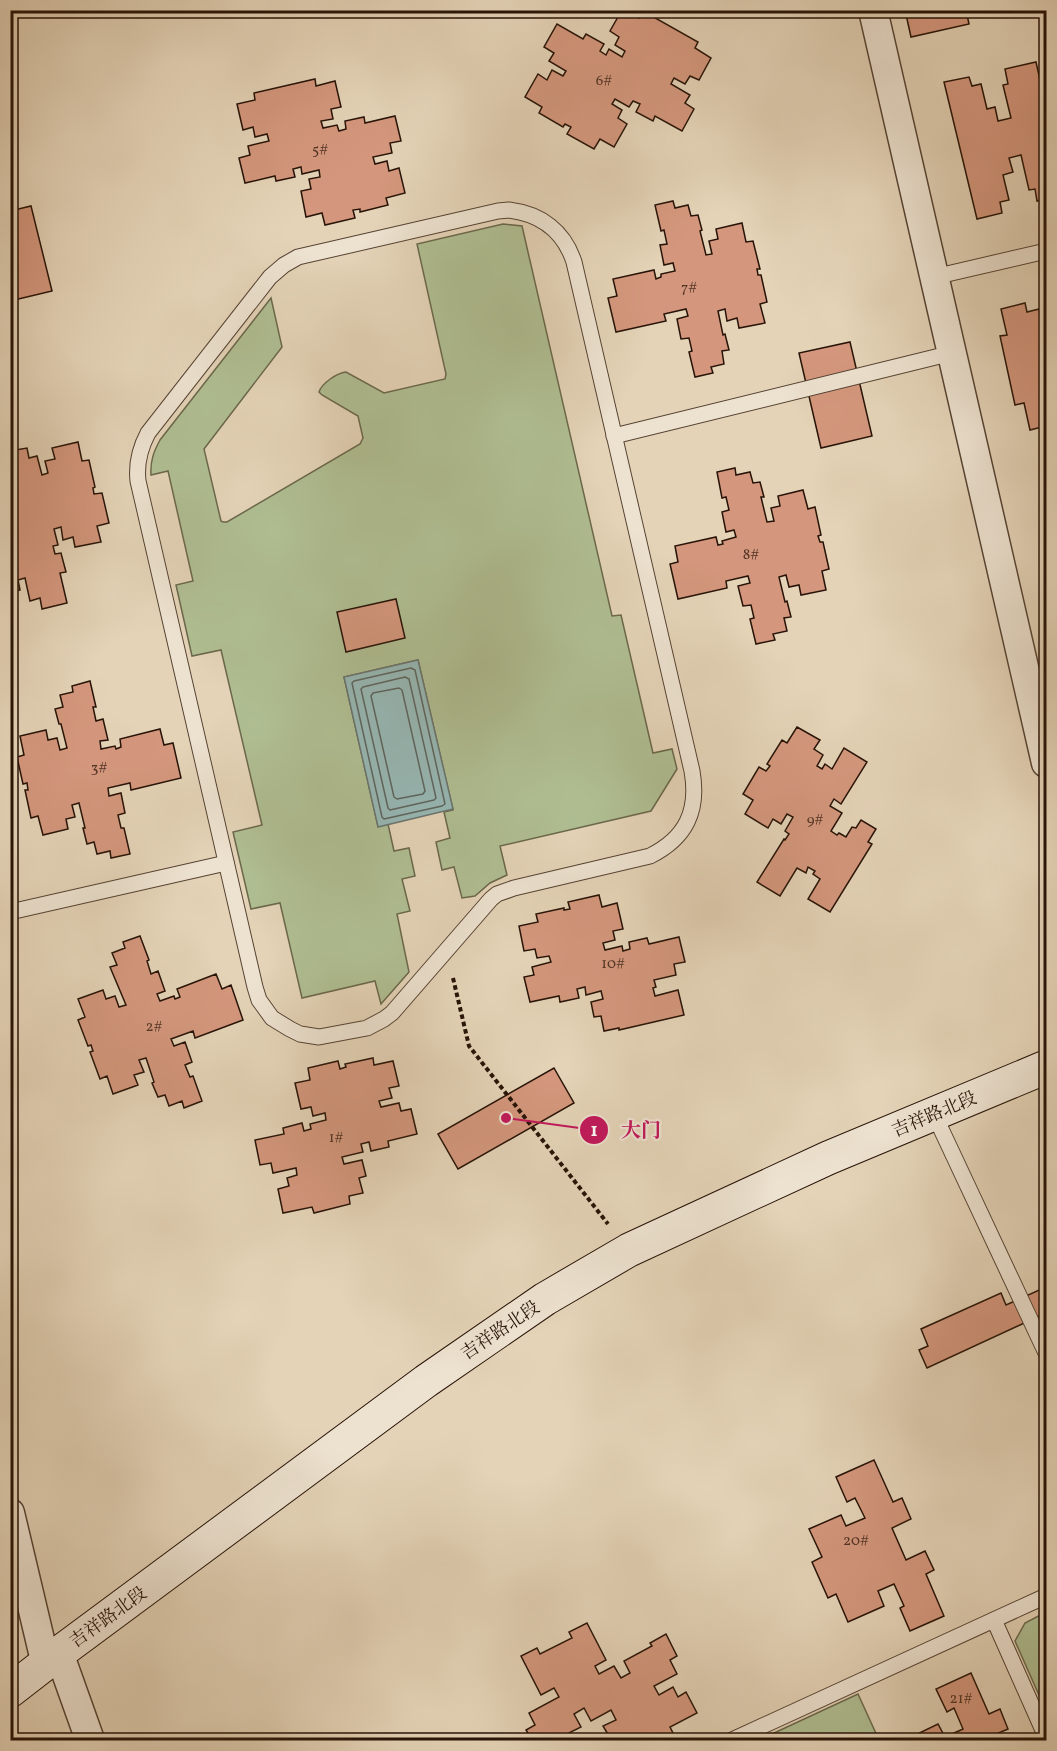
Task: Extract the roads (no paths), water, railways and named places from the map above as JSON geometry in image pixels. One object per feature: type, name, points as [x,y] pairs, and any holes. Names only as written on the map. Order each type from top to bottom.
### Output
[{"type":"street","points":[[873,10],[1047,763]]},
{"type":"street","name":"吉祥路北段","points":[[10,1691],[426,1381],[545,1299],[629,1250],[828,1158],[1047,1067]]},
{"type":"street","points":[[10,1513],[53,1659],[90,1740]]},
{"type":"lane","points":[[498,211],[518,211],[538,218],[558,233],[571,252],[614,436],[692,771],[693,810],[683,830],[667,847],[650,856],[497,894],[482,908],[401,1003],[384,1019],[367,1028],[319,1037],[300,1034],[290,1029],[272,1018],[259,1000],[226,863],[138,481],[141,447],[148,432],[270,277],[284,265],[298,257],[498,211]]},
{"type":"lane","points":[[934,277],[1047,251]]},
{"type":"lane","points":[[614,436],[952,353]]},
{"type":"lane","points":[[10,912],[226,863]]},
{"type":"lane","points":[[934,1114],[1047,1353]]},
{"type":"lane","points":[[732,1740],[1047,1596]]},
{"type":"lane","points":[[994,1620],[1047,1737]]},
{"type":"water","points":[[418,660],[453,809],[378,827],[344,677]]},
{"type":"place","name":"大门","points":[[506,1118]]}]
